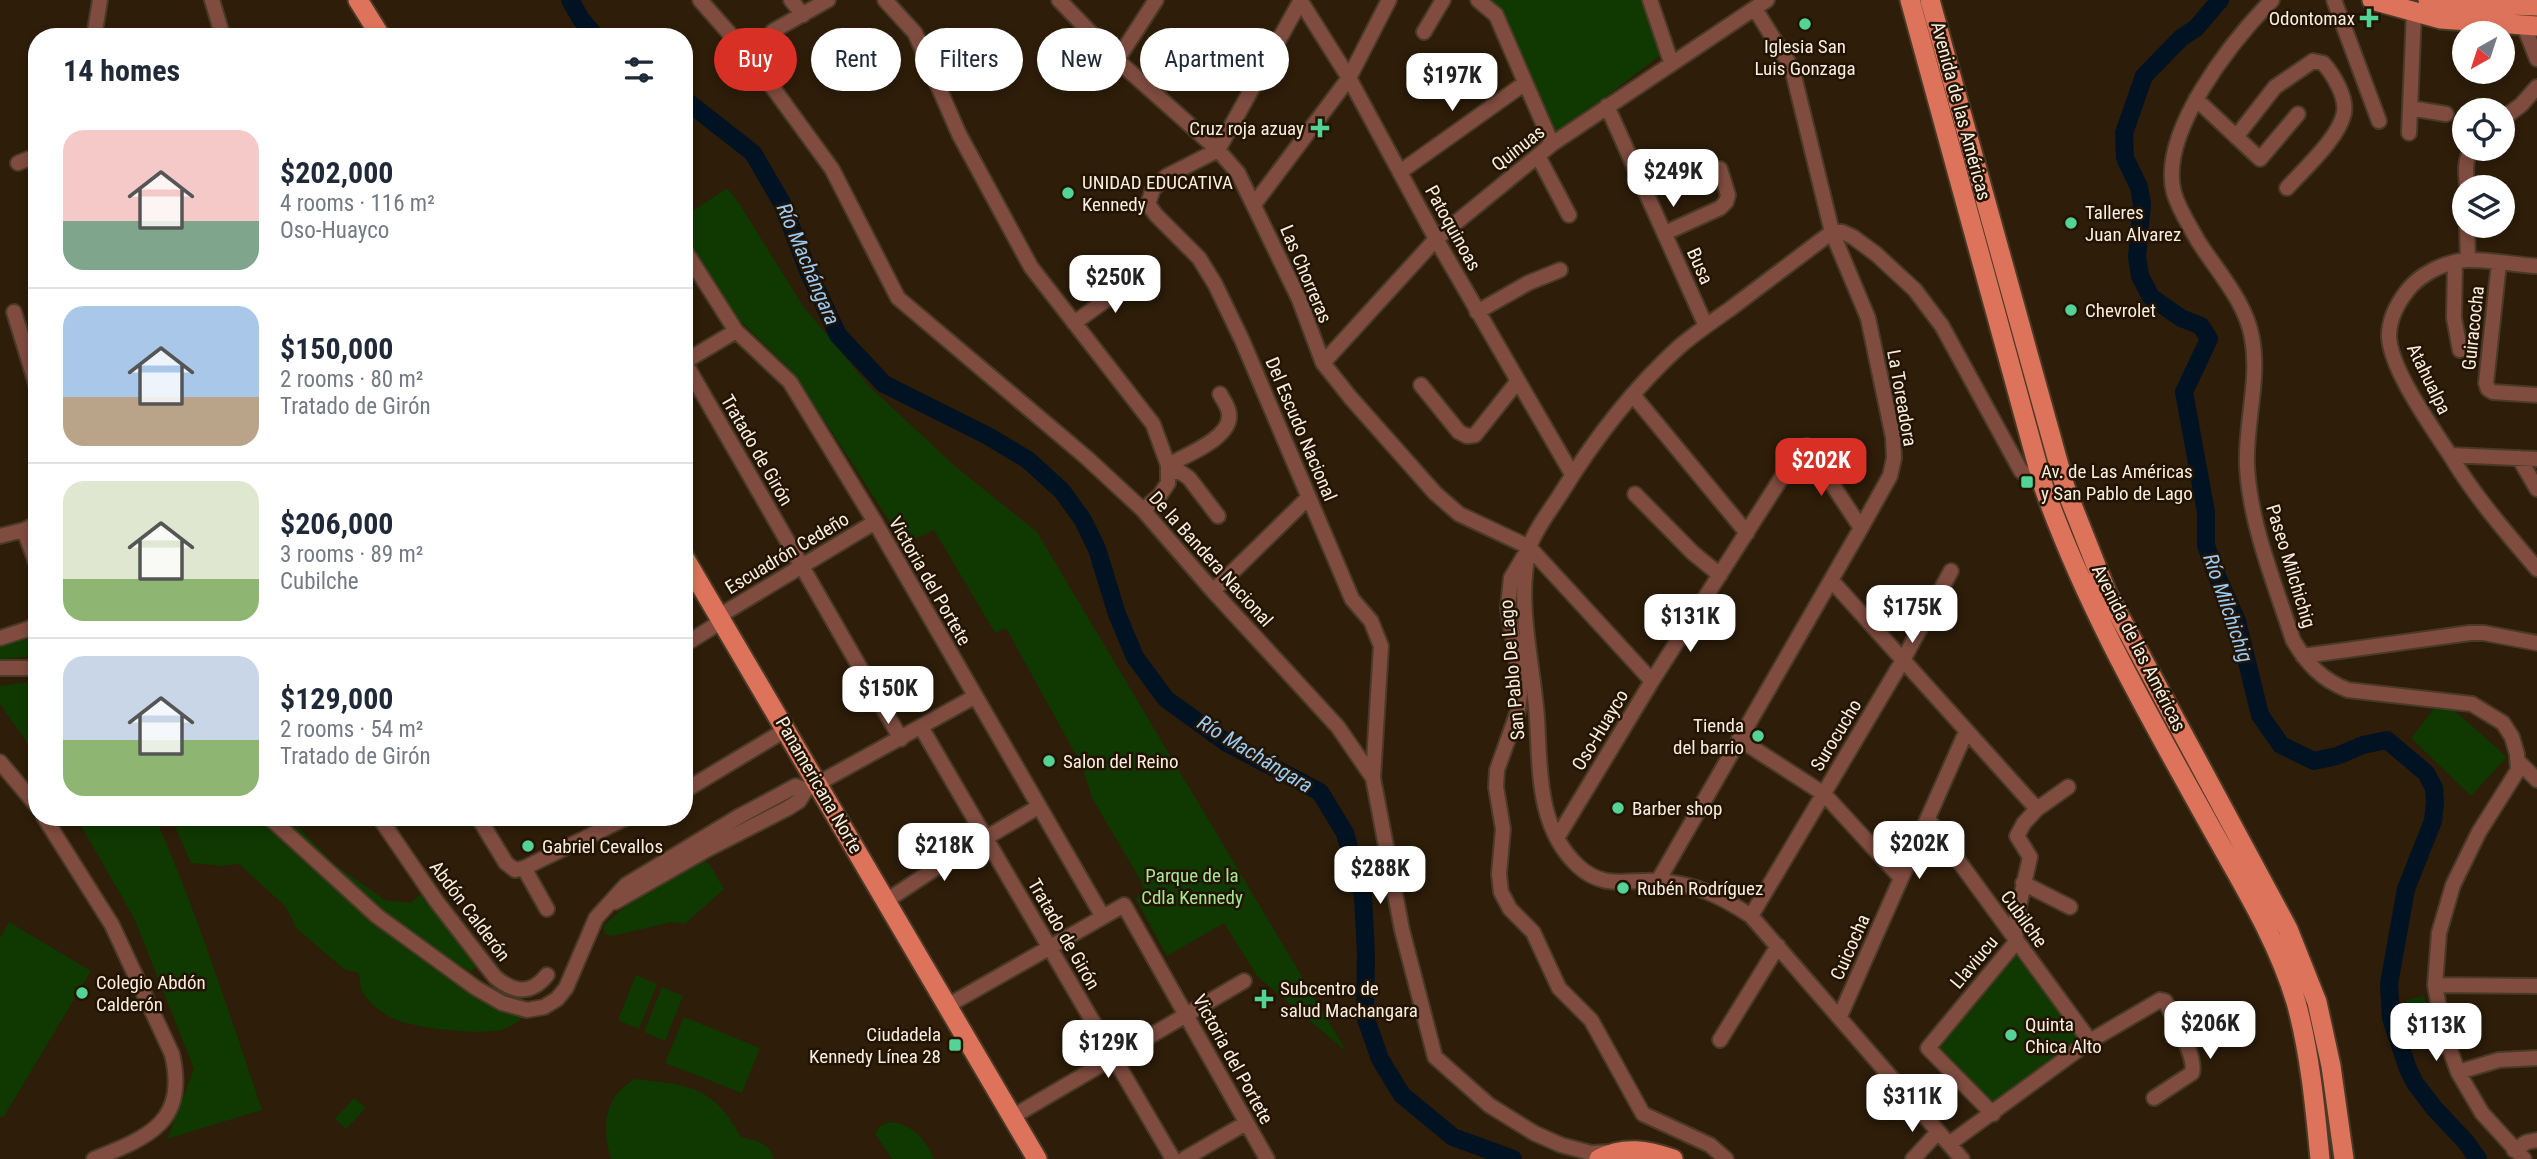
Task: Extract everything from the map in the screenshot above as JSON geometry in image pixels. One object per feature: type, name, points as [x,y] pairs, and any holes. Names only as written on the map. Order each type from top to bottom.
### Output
[{"type":"main road","points":[[358,0],[376,28]]},
{"type":"main road","points":[[366,0],[376,28]]},
{"type":"main road","name":"Avenida de las Américas","points":[[1910,0],[2043,485],[2062,541],[2090,603],[2272,939],[2296,1003],[2310,1073],[2320,1159]]},
{"type":"main road","name":"Avenida de las Américas","points":[[1930,0],[2065,487],[2107,593],[2293,941],[2317,1002],[2331,1066],[2344,1159]]},
{"type":"main road","points":[[2372,0],[2537,6]]},
{"type":"main road","points":[[2426,3],[2441,19],[2531,26]]},
{"type":"main road","name":"Panamericana Norte","points":[[693,572],[787,729],[812,787],[886,901],[1037,1159]]},
{"type":"main road","points":[[1606,1155],[1645,1150],[1673,1159]]},
{"type":"street","points":[[95,28],[100,0]]},
{"type":"street","points":[[212,0],[220,28]]},
{"type":"street","name":"De la Bandera Nacional","points":[[700,0],[752,60],[832,169],[898,299],[1087,458],[1143,510],[1338,727],[1373,778],[1402,930],[1436,1057],[1489,1105],[1534,1133],[1561,1145],[1606,1155]]},
{"type":"street","points":[[791,0],[803,15]]},
{"type":"street","points":[[779,28],[828,0]]},
{"type":"street","points":[[886,0],[915,33],[958,134],[1031,267],[1153,424],[1168,469],[1168,483],[1160,495],[1143,510]]},
{"type":"street","points":[[1126,46],[1156,0]]},
{"type":"street","points":[[1218,150],[1301,0]]},
{"type":"street","name":"Patoquinoas","points":[[1301,0],[1349,78],[1477,312],[1572,474]]},
{"type":"street","points":[[1255,203],[1349,78],[1389,0]]},
{"type":"street","points":[[1424,32],[1444,0]]},
{"type":"street","points":[[1478,0],[1496,15],[1552,144]]},
{"type":"street","points":[[1650,0],[1671,62]]},
{"type":"street","name":"Quinuas","points":[[1324,363],[1436,239],[1552,144],[1767,0]]},
{"type":"street","name":"Paseo Milchichig","points":[[2272,0],[2227,55],[2196,99],[2176,142],[2174,192],[2190,226],[2245,317],[2252,338],[2252,396],[2247,438],[2251,499],[2293,640],[2321,676],[2348,690],[2472,704],[2503,723],[2512,737],[2518,761]]},
{"type":"street","points":[[2334,0],[2379,121]]},
{"type":"street","name":"Las Chorreras","points":[[1065,3],[1088,28]]},
{"type":"street","points":[[2409,133],[2410,108],[2426,3]]},
{"type":"street","name":"La Toreadora","points":[[1658,881],[1832,581],[1890,475],[1894,458],[1893,437],[1868,318],[1832,232],[1792,68],[1755,9]]},
{"type":"street","points":[[2531,26],[2537,59]]},
{"type":"street","points":[[2236,136],[2275,87],[2313,61],[2323,63],[2330,71],[2344,102],[2344,112],[2330,140],[2287,188]]},
{"type":"street","name":"Las Chorreras","points":[[1126,68],[1218,150],[1238,173],[1255,203],[1299,299],[1324,363],[1350,397],[1436,494],[1459,514],[1529,547]]},
{"type":"street","points":[[1400,172],[1525,83]]},
{"type":"street","points":[[2515,109],[2537,87]]},
{"type":"street","points":[[2196,99],[2260,159],[2298,114]]},
{"type":"street","name":"Busa","points":[[1608,106],[1706,326]]},
{"type":"street","points":[[2410,108],[2446,114]]},
{"type":"street","name":"Del Escudo Nacional","points":[[1218,150],[1159,182],[1150,194],[1148,204],[1199,258],[1215,284],[1242,340],[1352,599],[1371,621],[1381,646],[1373,778]]},
{"type":"street","points":[[1538,156],[1569,215]]},
{"type":"street","points":[[18,163],[28,159]]},
{"type":"street","points":[[1665,233],[1720,208],[1726,202],[1728,195],[1720,169]]},
{"type":"street","points":[[1832,232],[1842,232],[1853,237],[1876,254],[1928,306],[1942,326],[2021,471],[2043,485],[2065,487]]},
{"type":"street","name":"San Pablo De Lago","points":[[1832,232],[1680,346],[1633,395],[1572,474],[1529,547],[1524,592],[1543,802],[1557,838],[1578,866],[1595,879],[1604,882],[1658,881],[1702,889],[1720,896],[1751,916],[1962,1159]]},
{"type":"street","points":[[2460,350],[2454,318],[2465,238]]},
{"type":"street","points":[[2462,261],[2537,266]]},
{"type":"street","name":"Atahualpa","points":[[2462,261],[2434,270],[2413,284],[2399,301],[2392,316],[2389,335],[2397,364],[2466,482],[2484,508],[2537,569]]},
{"type":"street","name":"Victoria del Portete","points":[[693,263],[736,331],[790,382],[875,522],[1103,917],[1124,905],[1267,1159]]},
{"type":"street","name":"Guiracocha","points":[[2499,263],[2486,383],[2488,389],[2493,392],[2537,395]]},
{"type":"street","points":[[1477,312],[1528,283],[1560,270]]},
{"type":"street","points":[[1074,323],[1135,279]]},
{"type":"street","points":[[14,313],[28,358]]},
{"type":"street","points":[[693,357],[736,331]]},
{"type":"street","name":"Tratado de Girón","points":[[693,378],[901,739]]},
{"type":"street","points":[[1421,385],[1460,432],[1467,436],[1475,435],[1517,382]]},
{"type":"street","points":[[1168,469],[1213,441],[1223,431],[1229,420],[1229,410],[1220,394]]},
{"type":"street","points":[[1633,395],[1747,533]]},
{"type":"street","name":"Oso-Huayco","points":[[1557,838],[1652,681],[1801,447],[1807,446],[1861,528]]},
{"type":"street","points":[[2450,455],[2537,459]]},
{"type":"street","points":[[2519,458],[2537,489]]},
{"type":"street","points":[[1168,469],[1179,471],[1189,478],[1218,516]]},
{"type":"street","points":[[1635,494],[1693,553],[1720,575]]},
{"type":"street","points":[[1213,591],[1309,497]]},
{"type":"street","name":"Escuadrón Cedeño","points":[[693,639],[875,522]]},
{"type":"street","points":[[0,536],[28,528]]},
{"type":"street","points":[[1652,681],[1529,547],[1511,578],[1508,608],[1520,694],[1518,711],[1497,770],[1496,787],[1503,829],[1499,874],[1501,892],[1510,909],[1533,932],[1559,988],[1591,1020],[1643,1114],[1710,1145],[1726,1159]]},
{"type":"street","name":"Surocucho","points":[[1751,916],[1903,660],[1951,571]]},
{"type":"street","points":[[1832,581],[2037,809]]},
{"type":"street","points":[[0,638],[28,629]]},
{"type":"street","points":[[2303,656],[2470,633],[2537,643]]},
{"type":"street","points":[[0,668],[28,668]]},
{"type":"street","points":[[279,826],[377,916],[476,988],[502,1003],[527,1010],[544,1007],[557,999],[566,988],[596,918],[611,904],[708,849],[788,808],[812,787],[974,697]]},
{"type":"street","name":"Tratado de Girón","points":[[921,727],[1173,1159]]},
{"type":"street","points":[[693,785],[787,729]]},
{"type":"street","name":"Cuicocha","points":[[1840,1017],[1966,732]]},
{"type":"street","points":[[1739,738],[1824,794],[1901,878]]},
{"type":"street","points":[[2518,761],[2537,780]]},
{"type":"street","points":[[2518,761],[2518,770],[2479,832],[2453,885],[2439,933],[2435,985],[2443,1030],[2458,1072],[2482,1113],[2519,1154],[2526,1142],[2537,1140]]},
{"type":"street","points":[[0,762],[28,793]]},
{"type":"street","name":"Llaviucu","points":[[1993,1114],[1928,1048],[2016,942],[2015,923],[2022,883],[2030,858],[2017,836],[2024,822],[2037,809],[2068,787]]},
{"type":"street","points":[[886,901],[985,837],[1038,807]]},
{"type":"street","name":"Cubilche","points":[[1928,819],[2090,1041]]},
{"type":"street","points":[[50,826],[112,925],[172,1054],[177,1077],[174,1103],[160,1124],[136,1142],[94,1159]]},
{"type":"street","name":"Abdón Calderón","points":[[385,826],[437,902],[495,977],[504,985],[519,991],[539,985],[547,975]]},
{"type":"street","points":[[483,826],[506,863],[515,870],[524,869],[610,826]]},
{"type":"street","points":[[524,869],[547,909]]},
{"type":"street","points":[[2022,883],[2070,907]]},
{"type":"street","points":[[947,1006],[1103,917]]},
{"type":"street","points":[[1720,1040],[1778,946]]},
{"type":"street","points":[[1012,1117],[1244,981]]},
{"type":"street","points":[[2435,985],[2537,986]]},
{"type":"street","points":[[1949,1144],[2090,1041],[2160,1000],[2165,1001],[2194,1068],[2192,1073],[2154,1098]]},
{"type":"street","points":[[2458,1072],[2499,1060],[2537,1058]]},
{"type":"street","points":[[1184,1159],[1245,1123]]},
{"type":"street","points":[[1913,1159],[1937,1133]]},
{"type":"green space","points":[[1486,0],[1644,0],[1663,53],[1561,131],[1551,131]]},
{"type":"green space","name":"Parque de la Cdla Kennedy","points":[[727,188],[803,306],[870,387],[955,466],[1037,532],[1347,1052],[1257,976],[1224,923],[1167,956],[1136,899],[1143,890],[1141,881],[1092,798],[1081,764],[1006,628],[995,633],[934,530],[904,544],[794,373],[730,311],[693,255],[693,211]]},
{"type":"green space","points":[[28,633],[28,657],[0,659],[0,644]]},
{"type":"green space","points":[[28,682],[28,743],[0,704],[0,686]]},
{"type":"green space","points":[[2437,705],[2454,710],[2507,757],[2471,796],[2411,738]]},
{"type":"green space","points":[[81,826],[159,826],[199,926],[262,1110],[167,1139],[194,1069],[134,918]]},
{"type":"green space","points":[[175,826],[272,826],[321,876],[421,954],[436,969],[524,1016],[504,1029],[476,1032],[443,1030],[398,1021],[377,1008],[366,997],[361,989],[358,973],[345,970],[297,929],[285,906],[239,864],[223,866],[191,863]]},
{"type":"green space","points":[[291,826],[298,826],[334,864],[385,900],[411,903],[424,891],[479,965],[470,972],[404,930],[364,900]]},
{"type":"green space","points":[[703,860],[710,865],[724,889],[685,924],[671,922],[613,936],[605,934],[603,926],[629,903]]},
{"type":"green space","points":[[9,922],[91,971],[3,1118],[0,1116],[0,938]]},
{"type":"green space","points":[[2016,950],[2080,1038],[1990,1107],[1929,1047]]},
{"type":"green space","points":[[636,975],[657,984],[639,1029],[618,1020]]},
{"type":"green space","points":[[662,987],[683,996],[665,1041],[644,1032]]},
{"type":"green space","points":[[2424,996],[2431,1026],[2413,1030],[2406,1000]]},
{"type":"green space","points":[[684,1017],[760,1048],[742,1093],[665,1063]]},
{"type":"green space","points":[[635,1079],[684,1086],[709,1097],[731,1120],[741,1137],[765,1146],[774,1159],[611,1159],[606,1125],[611,1104],[617,1094]]},
{"type":"green space","points":[[354,1098],[366,1108],[346,1129],[335,1119]]},
{"type":"green space","points":[[889,1122],[911,1129],[927,1145],[934,1159],[892,1159],[875,1134],[879,1127]]},
{"type":"waterway","name":"Río Machángara","points":[[570,0],[588,28]]},
{"type":"waterway","name":"Río Milchichig","points":[[2220,0],[2196,28],[2181,38],[2144,76],[2124,133],[2125,158],[2139,187],[2142,204],[2137,257],[2140,276],[2151,297],[2181,318],[2201,326],[2209,339],[2184,392],[2206,512],[2206,545],[2237,621],[2260,715],[2281,745],[2314,761],[2387,740],[2426,773],[2434,788],[2433,821],[2406,889],[2389,984],[2391,1018],[2415,1083],[2478,1159]]},
{"type":"waterway","name":"Río Machángara","points":[[693,106],[753,153],[782,203],[809,273],[838,335],[884,384],[988,436],[1028,460],[1062,491],[1083,520],[1097,549],[1117,614],[1135,657],[1166,699],[1227,743],[1320,792],[1345,833],[1363,896],[1365,1016],[1380,1059],[1402,1095],[1453,1137],[1513,1159]]},
{"type":"place","name":"Odontomax","points":[[2369,18]]},
{"type":"place","name":"Iglesia San Luis Gonzaga","points":[[1805,24]]},
{"type":"place","name":"Cruz roja azuay","points":[[1320,128]]},
{"type":"place","name":"UNIDAD EDUCATIVA Kennedy","points":[[1068,193]]},
{"type":"place","name":"Talleres Juan Alvarez","points":[[2071,223]]},
{"type":"place","name":"Chevrolet","points":[[2071,310]]},
{"type":"place","name":"Av. de Las Américas y San Pablo de Lago","points":[[2027,482]]},
{"type":"place","name":"Tienda del barrio","points":[[1758,736]]},
{"type":"place","name":"Salon del Reino","points":[[1049,761]]},
{"type":"place","name":"Barber shop","points":[[1618,808]]},
{"type":"place","name":"Gabriel Cevallos","points":[[528,846]]},
{"type":"place","name":"Rubén Rodríguez","points":[[1623,888]]},
{"type":"place","name":"Colegio Abdón Calderón","points":[[82,993]]},
{"type":"place","name":"Subcentro de salud Machangara","points":[[1264,999]]},
{"type":"place","name":"Quinta Chica Alto","points":[[2011,1035]]},
{"type":"place","name":"Ciudadela Kennedy Línea 28","points":[[955,1045]]}]
